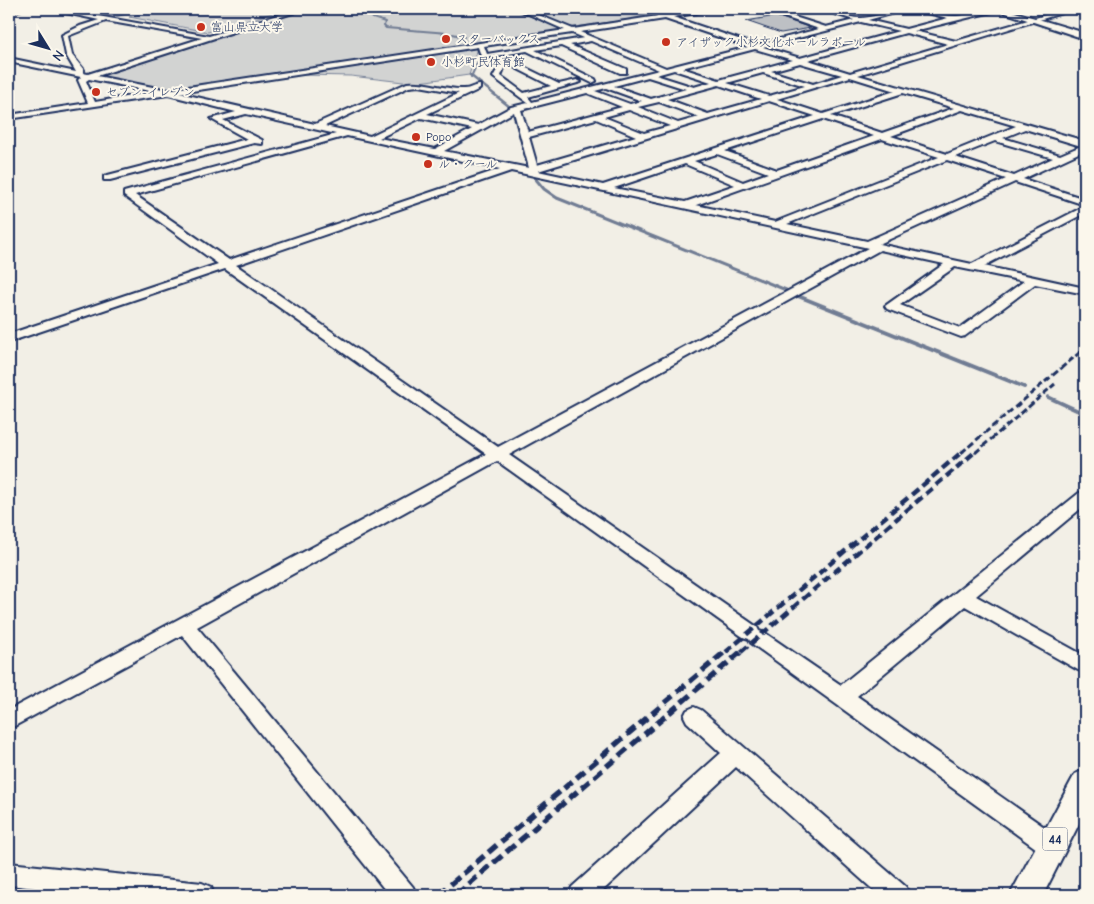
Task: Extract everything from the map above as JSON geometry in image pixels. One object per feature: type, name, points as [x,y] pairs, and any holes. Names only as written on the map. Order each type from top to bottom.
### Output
[{"type":"main road","points":[[1000,9],[1085,36]]},
{"type":"main road","name":"44","points":[[1026,895],[1084,787]]},
{"type":"street","points":[[9,11],[19,9]]},
{"type":"street","points":[[50,9],[210,38]]},
{"type":"street","points":[[83,76],[302,9]]},
{"type":"street","points":[[520,9],[665,70]]},
{"type":"street","points":[[643,9],[755,47],[1085,145]]},
{"type":"street","points":[[9,117],[665,17],[706,9],[716,9]]},
{"type":"street","points":[[764,9],[825,29]]},
{"type":"street","points":[[823,9],[956,43]]},
{"type":"street","points":[[882,9],[894,12]]},
{"type":"street","points":[[438,151],[517,108],[905,9]]},
{"type":"street","points":[[914,9],[955,18]]},
{"type":"street","points":[[524,136],[906,31],[1000,9]]},
{"type":"street","points":[[532,170],[1067,9]]},
{"type":"street","points":[[975,14],[993,18]]},
{"type":"street","points":[[92,104],[82,80],[83,76],[69,55],[65,35],[82,26],[108,19]]},
{"type":"street","points":[[1002,20],[1021,24]]},
{"type":"street","points":[[524,38],[543,47]]},
{"type":"street","points":[[480,45],[484,56],[592,39]]},
{"type":"street","points":[[563,44],[623,71]]},
{"type":"street","points":[[528,49],[588,79],[649,101]]},
{"type":"street","points":[[536,104],[497,77],[502,62],[505,60],[538,54]]},
{"type":"street","points":[[9,60],[169,93],[348,134],[532,170],[604,188],[1085,291]]},
{"type":"street","points":[[505,60],[558,87]]},
{"type":"street","points":[[606,75],[652,64]]},
{"type":"street","points":[[674,68],[1085,202]]},
{"type":"street","points":[[764,70],[813,86]]},
{"type":"street","points":[[648,74],[692,90]]},
{"type":"street","points":[[522,96],[597,77]]},
{"type":"street","points":[[316,127],[407,85],[419,84],[467,92]]},
{"type":"street","points":[[372,138],[477,87]]},
{"type":"street","points":[[587,90],[678,126]]},
{"type":"street","points":[[604,188],[902,91]]},
{"type":"street","points":[[659,99],[707,117]]},
{"type":"street","points":[[517,108],[532,170]]},
{"type":"street","points":[[687,206],[961,108]]},
{"type":"street","points":[[246,112],[215,119],[277,152]]},
{"type":"street","points":[[420,115],[479,128]]},
{"type":"street","points":[[596,116],[644,136]]},
{"type":"street","points":[[776,225],[1024,126]]},
{"type":"street","points":[[348,134],[127,194],[499,454],[1052,846]]},
{"type":"street","points":[[995,138],[1061,158]]},
{"type":"street","points":[[107,178],[254,140]]},
{"type":"street","points":[[9,720],[499,454],[873,246],[1085,145]]},
{"type":"street","points":[[717,151],[776,174]]},
{"type":"street","points":[[685,161],[743,185]]},
{"type":"street","points":[[9,338],[512,167]]},
{"type":"street","points":[[974,267],[1085,209]]},
{"type":"street","points":[[953,263],[891,306],[961,333],[1033,280]]},
{"type":"street","points":[[842,696],[964,597],[1081,508]]},
{"type":"street","points":[[964,597],[1085,665]]},
{"type":"street","points":[[185,625],[404,895]]},
{"type":"street","points":[[694,716],[897,895]]},
{"type":"street","points":[[581,895],[686,801],[736,753]]},
{"type":"street","points":[[9,874],[202,895]]},
{"type":"shaded area","points":[[64,9],[144,9],[112,18]]},
{"type":"shaded area","name":"富山県立大学","points":[[158,9],[286,9],[208,32],[129,17]]},
{"type":"shaded area","points":[[305,9],[513,9],[563,30],[171,90],[94,76]]},
{"type":"shaded area","points":[[576,9],[637,9],[648,13],[638,15],[644,17],[576,27],[568,27],[539,14]]},
{"type":"shaded area","name":"小杉町民体育館","points":[[478,48],[469,75],[412,83],[351,76],[302,75]]},
{"type":"building","points":[[776,16],[811,28],[781,33],[746,21]]},
{"type":"waterway","points":[[364,9],[373,18],[385,22],[384,26],[386,28],[448,33]]},
{"type":"waterway","points":[[453,34],[464,37]]},
{"type":"waterway","points":[[471,76],[480,57],[477,48]]},
{"type":"waterway","points":[[471,76],[510,107]]},
{"type":"waterway","points":[[513,113],[529,168]]},
{"type":"waterway","points":[[534,177],[544,189],[557,198],[786,290]]},
{"type":"waterway","points":[[798,296],[1024,387]]},
{"type":"waterway","points":[[1048,397],[1085,414]]},
{"type":"railway","points":[[961,453],[1085,348]]},
{"type":"railway","points":[[975,453],[1055,384]]},
{"type":"railway","points":[[726,652],[963,451]]},
{"type":"railway","points":[[741,652],[976,451]]},
{"type":"railway","points":[[438,895],[727,650]]},
{"type":"railway","points":[[456,895],[743,650]]},
{"type":"place","name":"富山県立大学","points":[[201,27]]},
{"type":"place","name":"スターバックス","points":[[446,39]]},
{"type":"place","name":"アイザック小杉文化ホールラポール","points":[[666,42]]},
{"type":"place","name":"小杉町民体育館","points":[[431,62]]},
{"type":"place","name":"セブン-イレブン","points":[[96,92]]},
{"type":"place","name":"Popo","points":[[416,137]]},
{"type":"place","name":"ル・クール","points":[[428,164]]}]
